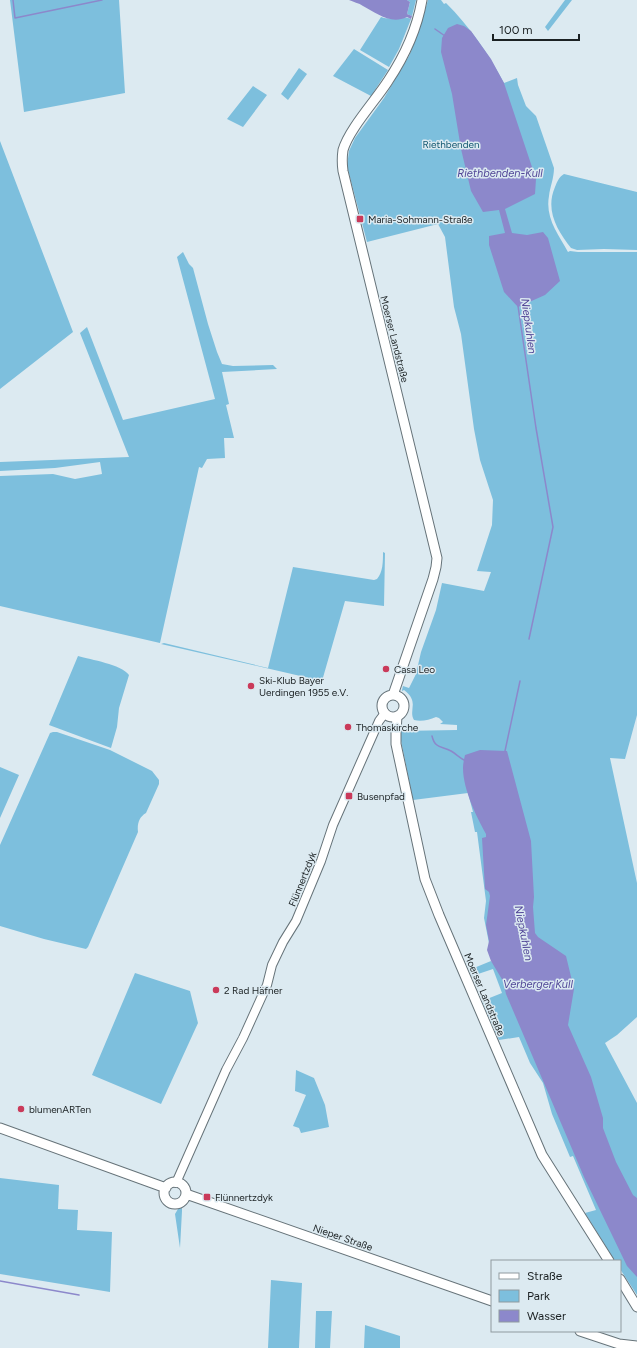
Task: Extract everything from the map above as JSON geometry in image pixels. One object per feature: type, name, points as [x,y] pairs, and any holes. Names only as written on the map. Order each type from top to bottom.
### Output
[{"type":"main road","name":"Moerser Landstraße","points":[[393,695],[433,579],[437,558],[343,171],[342,159],[344,148],[350,135],[382,91],[404,54],[416,22],[422,0]]},
{"type":"main road","points":[[393,695],[399,697],[404,705],[403,711],[397,716],[390,716],[385,713],[382,707],[384,701],[393,695]]},
{"type":"main road","name":"Moerser Landstraße","points":[[397,716],[396,744],[425,879],[542,1156],[608,1260]]},
{"type":"main road","points":[[0,1128],[166,1188]]},
{"type":"main road","points":[[176,1183],[170,1184],[166,1188],[165,1196],[171,1203],[181,1203],[186,1194]]},
{"type":"main road","name":"Nieper Straße","points":[[176,1183],[182,1185],[186,1194],[491,1301]]},
{"type":"main road","points":[[621,1281],[637,1307]]},
{"type":"main road","points":[[583,1332],[619,1344],[637,1346]]},
{"type":"street","name":"Flünnertzdyk","points":[[176,1183],[223,1077],[267,985],[272,965],[283,942],[296,921],[321,861],[333,825],[379,721],[385,713]]},
{"type":"green space","points":[[10,0],[119,0],[125,93],[24,112]]},
{"type":"green space","points":[[407,0],[416,0],[412,16],[407,14],[410,2]]},
{"type":"green space","name":"Riethbenden","points":[[428,0],[441,0],[444,4],[446,3],[463,21],[492,61],[504,83],[517,78],[526,106],[536,116],[554,168],[548,204],[549,212],[553,226],[568,252],[637,252],[637,715],[625,759],[610,758],[637,883],[637,1017],[617,1035],[605,1043],[637,1103],[637,1295],[621,1271],[621,1260],[614,1260],[585,1213],[596,1210],[573,1156],[570,1157],[552,1114],[543,1083],[530,1063],[519,1037],[499,1040],[482,1001],[502,993],[493,969],[472,976],[469,970],[491,961],[493,963],[484,918],[486,901],[477,832],[475,832],[471,812],[473,812],[468,793],[413,800],[399,731],[457,730],[457,725],[440,724],[443,722],[436,717],[419,721],[414,720],[412,713],[413,702],[409,694],[402,690],[403,686],[409,688],[416,674],[421,652],[436,610],[442,583],[484,591],[491,572],[477,571],[492,525],[493,500],[480,460],[474,429],[461,334],[454,307],[445,237],[438,224],[367,242],[347,166],[349,151],[355,138],[384,98],[409,56],[419,31]]},
{"type":"green space","points":[[565,0],[572,0],[548,31],[545,27]]},
{"type":"green space","points":[[381,17],[411,19],[399,49],[389,67],[360,50]]},
{"type":"green space","points":[[354,49],[388,70],[371,96],[333,76]]},
{"type":"green space","points":[[299,68],[307,74],[288,100],[281,94]]},
{"type":"green space","points":[[253,86],[267,95],[243,127],[227,119]]},
{"type":"green space","points":[[0,141],[73,332],[0,389]]},
{"type":"green space","points":[[564,174],[637,192],[637,250],[577,250],[571,248],[557,227],[551,204],[552,195],[557,181]]},
{"type":"green space","points":[[183,252],[189,264],[193,268],[208,324],[222,364],[233,366],[273,365],[277,369],[222,372],[229,404],[226,405],[234,438],[224,438],[225,458],[207,459],[202,468],[199,467],[160,643],[0,606],[0,476],[53,474],[75,479],[102,474],[100,462],[55,468],[0,471],[0,462],[129,457],[80,333],[87,327],[123,420],[215,399],[177,257]]},
{"type":"green space","points":[[383,552],[385,553],[384,606],[345,601],[322,681],[161,644],[164,643],[268,668],[293,567],[374,580],[377,579],[382,570]]},
{"type":"green space","points":[[78,656],[113,665],[125,671],[129,675],[119,708],[117,727],[111,748],[49,725]]},
{"type":"green space","points":[[57,732],[110,750],[152,771],[159,780],[159,784],[146,813],[139,821],[138,832],[86,949],[0,926],[0,845],[50,733]]},
{"type":"green space","points":[[0,767],[19,775],[0,818]]},
{"type":"green space","points":[[135,973],[190,991],[198,1023],[161,1104],[92,1075]]},
{"type":"green space","points":[[296,1070],[314,1078],[325,1105],[329,1127],[301,1133],[299,1128],[293,1126],[306,1095],[295,1091]]},
{"type":"green space","points":[[0,1178],[59,1185],[58,1209],[78,1210],[77,1230],[112,1232],[110,1292],[0,1274]]},
{"type":"green space","points":[[182,1208],[180,1248],[175,1214],[178,1209]]},
{"type":"green space","points":[[271,1280],[302,1283],[299,1348],[268,1348]]},
{"type":"green space","points":[[316,1311],[332,1311],[330,1348],[315,1348]]},
{"type":"green space","points":[[365,1325],[400,1336],[400,1348],[364,1348]]},
{"type":"water","points":[[349,0],[407,0],[410,2],[407,14],[412,16],[411,19],[407,17],[395,20],[389,19]]},
{"type":"water","name":"Riethbenden-Kull","points":[[457,24],[464,26],[471,31],[491,59],[504,83],[536,179],[535,194],[505,209],[512,233],[527,235],[543,232],[548,238],[560,281],[545,295],[518,307],[504,292],[489,245],[489,236],[505,233],[499,210],[483,212],[471,191],[461,149],[452,94],[441,52],[442,38],[448,28]]},
{"type":"water","name":"Verberger Kull","points":[[480,750],[507,751],[531,841],[535,933],[538,937],[566,956],[574,989],[568,1025],[591,1077],[603,1118],[603,1128],[616,1162],[633,1195],[637,1198],[637,1277],[627,1266],[584,1177],[506,994],[503,981],[491,961],[487,950],[489,941],[486,925],[490,896],[489,892],[485,889],[482,838],[486,837],[486,834],[474,811],[465,785],[463,768],[465,755]]},
{"type":"waterway","points":[[13,0],[15,18],[102,0]]},
{"type":"waterway","name":"Niepkuhlen","points":[[435,29],[445,36]]},
{"type":"waterway","name":"Niepkuhlen","points":[[518,306],[536,428],[553,527],[529,639]]},
{"type":"waterway","name":"Niepkuhlen","points":[[505,751],[520,681]]},
{"type":"waterway","points":[[432,736],[437,745],[451,751],[464,760]]},
{"type":"waterway","points":[[0,1281],[79,1295]]},
{"type":"place","name":"Maria-Sohmann-Straße","points":[[360,219]]},
{"type":"place","name":"Casa Leo","points":[[386,669]]},
{"type":"place","name":"Ski-Klub Bayer Uerdingen 1955 e.V.","points":[[251,686]]},
{"type":"place","name":"Thomaskirche","points":[[348,727]]},
{"type":"place","name":"Busenpfad","points":[[349,796]]},
{"type":"place","name":"2 Rad Häfner","points":[[216,990]]},
{"type":"place","name":"blumenARTen","points":[[21,1109]]},
{"type":"place","name":"Flünnertzdyk","points":[[207,1197]]}]
